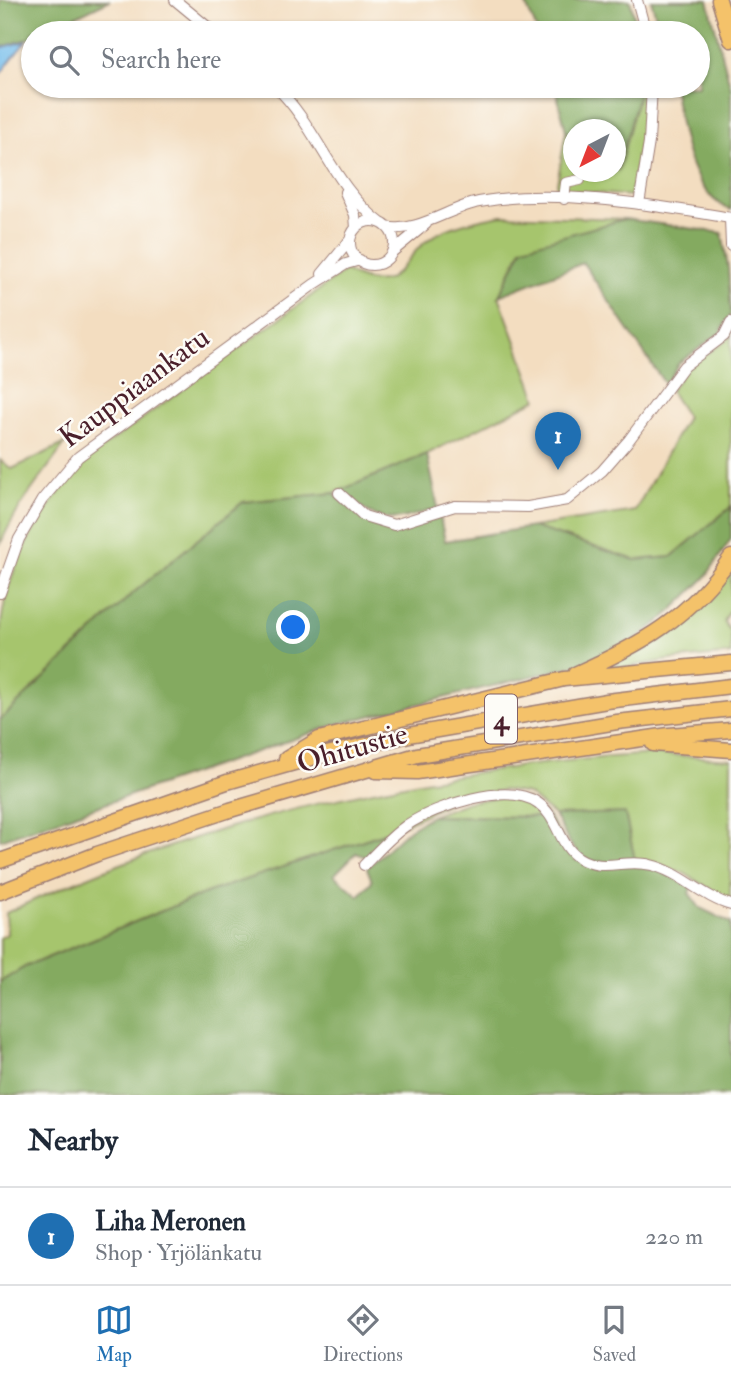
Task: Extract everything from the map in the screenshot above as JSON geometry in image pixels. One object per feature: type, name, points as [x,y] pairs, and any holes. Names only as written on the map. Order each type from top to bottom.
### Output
[{"type":"highway","points":[[719,0],[731,40]]},
{"type":"highway","points":[[564,679],[645,641],[698,600],[731,557]]},
{"type":"highway","points":[[273,767],[319,739],[564,679],[731,663]]},
{"type":"highway","name":"Ohitustie","points":[[0,861],[273,767],[456,727],[607,701],[731,686]]},
{"type":"highway","name":"Ohitustie","points":[[0,892],[97,854],[230,810],[417,755],[617,722],[731,709]]},
{"type":"highway","points":[[366,771],[417,772],[634,743],[669,735],[731,730]]},
{"type":"highway","points":[[634,743],[731,750]]},
{"type":"street","points":[[175,0],[200,21]]},
{"type":"street","points":[[637,0],[643,21]]},
{"type":"street","points":[[285,98],[310,129],[340,182],[355,215],[352,251],[360,260],[374,264],[434,217]]},
{"type":"street","points":[[639,204],[649,142],[651,98]]},
{"type":"street","points":[[340,182],[384,225],[394,239],[391,253]]},
{"type":"street","points":[[564,199],[566,183],[571,182]]},
{"type":"street","points":[[356,228],[368,221],[400,228],[475,203],[498,199],[564,199],[639,204],[731,218],[731,246]]},
{"type":"street","name":"Kauppiaankatu","points":[[313,285],[351,239]]},
{"type":"street","name":"Kauppiaankatu","points":[[0,593],[19,539],[42,500],[78,457],[313,285],[346,264],[360,260]]},
{"type":"street","points":[[339,493],[364,516],[394,525],[456,506],[528,507],[567,500],[602,471],[629,440],[684,366],[724,337],[731,323]]},
{"type":"street","points":[[364,865],[405,826],[429,812],[467,800],[505,794],[528,797],[540,804],[552,815],[577,857],[600,867],[631,862],[651,865],[681,875],[722,903],[731,905]]},
{"type":"green space","points":[[0,0],[110,0],[66,21],[21,21],[21,41],[0,48]]},
{"type":"green space","points":[[524,0],[630,0],[635,21],[533,21]]},
{"type":"green space","points":[[651,0],[708,0],[731,89],[731,210],[716,201],[704,189],[695,174],[683,138],[675,98],[710,98],[710,21],[657,21]]},
{"type":"green space","points":[[558,98],[638,98],[626,141],[626,119],[563,119]]},
{"type":"green space","points":[[638,98],[644,98],[643,128],[631,196],[556,190],[563,149],[563,182],[626,182],[626,141]]},
{"type":"green space","points":[[502,215],[625,219],[522,248],[499,296],[537,399],[427,454],[334,493],[243,502],[132,594],[0,720],[0,634],[3,608],[10,584],[30,537],[43,515],[91,456],[345,271],[378,282],[389,279],[425,242],[439,233],[462,224]]},
{"type":"green space","points":[[625,219],[722,233],[728,267],[731,314],[720,333],[679,363],[665,384],[583,263],[499,296],[523,247]]},
{"type":"green space","points":[[731,332],[731,507],[671,557],[635,560],[533,527],[635,511],[687,417],[670,391],[687,367],[727,340]]},
{"type":"green space","points":[[66,443],[22,505],[0,545],[0,460],[12,469]]},
{"type":"green space","points":[[427,454],[438,508],[408,517],[386,518],[367,511],[342,490]]},
{"type":"green space","points":[[334,493],[361,517],[382,527],[406,526],[440,517],[445,541],[533,527],[635,560],[671,557],[731,507],[731,539],[705,578],[664,618],[633,641],[578,665],[337,724],[0,840],[0,720],[132,594],[243,502]]},
{"type":"green space","points":[[731,567],[731,608],[724,622],[731,632],[731,654],[669,660],[597,672],[672,629],[704,601]]},
{"type":"green space","points":[[654,754],[731,759],[730,901],[682,872],[635,860],[554,815],[528,794],[504,790],[460,797],[396,829],[206,893],[25,967],[0,982],[0,938],[7,934],[6,913],[82,879],[161,849],[322,802],[405,785],[488,771]]},
{"type":"green space","points":[[505,796],[527,799],[549,817],[431,816],[468,802]]},
{"type":"green space","points":[[625,813],[635,860],[603,863],[584,858],[576,852],[554,815]]},
{"type":"green space","points":[[431,816],[549,817],[575,859],[652,867],[692,886],[689,893],[700,908],[731,923],[731,1095],[0,1095],[0,982],[25,967],[206,893],[396,829],[367,857],[356,853],[334,875],[359,896],[372,881],[367,868],[409,829]]},
{"type":"water","points":[[21,42],[21,47],[0,74],[0,48]]},
{"type":"place","name":"Liha Meronen","points":[[558,470]]}]
